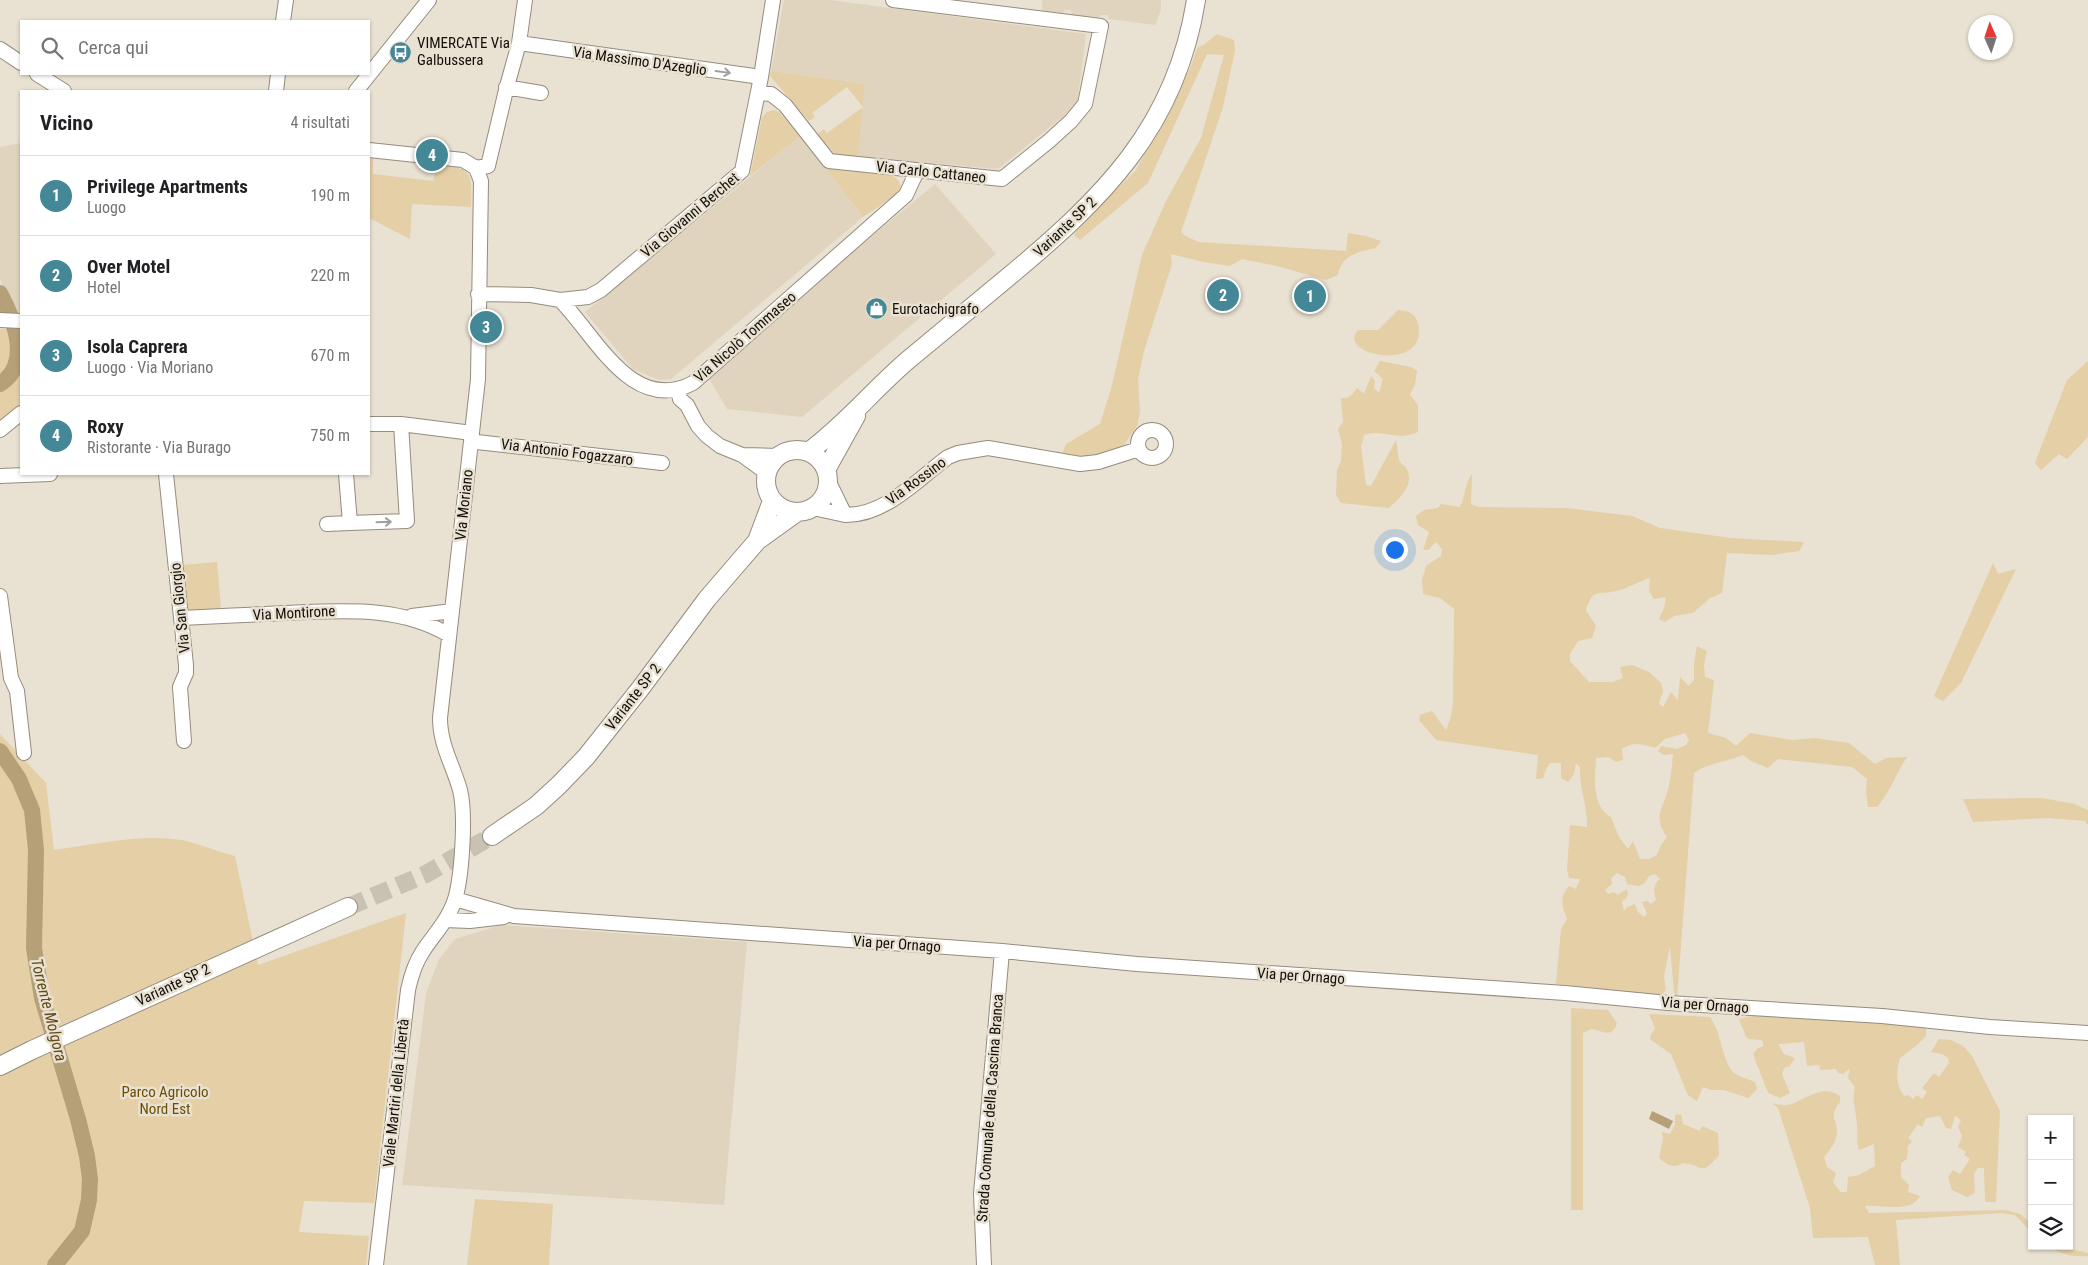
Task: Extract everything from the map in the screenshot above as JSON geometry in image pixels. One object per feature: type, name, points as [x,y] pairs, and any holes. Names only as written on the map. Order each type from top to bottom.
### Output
[{"type":"main road","name":"Variante SP 2","points":[[808,452],[896,371],[1032,257],[1099,196],[1148,131],[1173,84],[1187,43],[1196,0]]},
{"type":"main road","name":"Variante SP 2","points":[[492,836],[545,798],[586,757],[640,689],[707,599],[757,541],[796,513],[805,512],[813,508],[823,499],[827,475],[863,402]]},
{"type":"main road","points":[[796,513],[779,507],[772,501],[766,488],[766,473],[773,461],[778,456],[792,450],[808,452],[822,462],[827,475]]},
{"type":"main road","name":"Variante SP 2","points":[[757,541],[772,501]]},
{"type":"main road","name":"Variante SP 2","points":[[0,1066],[348,907]]},
{"type":"street","points":[[283,20],[286,0]]},
{"type":"street","points":[[370,74],[429,0]]},
{"type":"street","points":[[370,150],[457,159],[467,161],[476,168],[488,166],[506,87],[519,43],[525,0]]},
{"type":"street","name":"Via Giovanni Berchet","points":[[478,296],[560,300],[588,297],[601,290],[742,171],[761,77],[773,0]]},
{"type":"street","name":"Via Carlo Cattaneo","points":[[758,93],[771,94],[785,105],[829,161],[1002,179],[1072,121],[1085,104],[1101,26],[894,0]]},
{"type":"street","name":"Via Massimo D'Azeglio","points":[[519,43],[761,77]]},
{"type":"street","points":[[0,49],[20,62]]},
{"type":"street","points":[[39,75],[62,90]]},
{"type":"street","points":[[276,90],[278,75]]},
{"type":"street","points":[[357,90],[369,75]]},
{"type":"street","points":[[506,87],[541,93]]},
{"type":"street","name":"Via Moriano","points":[[443,925],[454,899],[463,823],[458,784],[444,751],[440,723],[478,373],[481,181],[476,168]]},
{"type":"street","name":"Via Nicolò Tommaseo","points":[[560,300],[628,378],[650,388],[679,390],[693,383],[906,196],[917,171]]},
{"type":"street","points":[[0,320],[20,321]]},
{"type":"street","points":[[679,390],[680,399],[687,405],[698,426],[707,436],[720,446],[742,455],[766,473]]},
{"type":"street","points":[[0,430],[20,414]]},
{"type":"street","name":"Via Antonio Fogazzaro","points":[[370,424],[401,424],[472,436],[477,442],[662,463]]},
{"type":"street","points":[[327,524],[407,521],[401,424]]},
{"type":"street","name":"Via Rossino","points":[[813,508],[845,515],[857,515],[877,509],[948,457],[958,453],[988,448],[1080,464],[1098,462],[1139,449]]},
{"type":"street","points":[[742,455],[778,456]]},
{"type":"street","points":[[0,476],[25,475]]},
{"type":"street","name":"Via San Giorgio","points":[[166,475],[186,665],[186,673],[180,687],[184,741]]},
{"type":"street","points":[[346,475],[350,523]]},
{"type":"street","points":[[827,475],[845,515]]},
{"type":"street","points":[[0,596],[6,679],[16,691],[24,753]]},
{"type":"street","name":"Via Montirone","points":[[181,618],[350,610],[406,616]]},
{"type":"street","points":[[406,616],[452,611]]},
{"type":"street","points":[[406,616],[433,626],[449,635]]},
{"type":"street","name":"Via per Ornago","points":[[454,899],[514,916]]},
{"type":"street","name":"Via per Ornago","points":[[443,925],[514,916],[753,935],[1002,951],[1167,966],[1882,1016],[1990,1027],[2088,1033]]},
{"type":"street","name":"Viale Martiri della Libertà","points":[[376,1265],[408,990],[418,960],[443,925]]},
{"type":"street","name":"Strada Comunale della Cascina Branca","points":[[984,1265],[981,1194],[1002,951]]},
{"type":"shaded area","points":[[784,0],[830,0],[1086,34],[1077,105],[998,169],[858,157],[865,84],[771,71]]},
{"type":"shaded area","points":[[1042,0],[1161,0],[1161,10],[1155,25],[1109,19],[1108,15],[1101,15],[1099,17],[1072,15],[1071,10],[1065,10],[1062,14],[1042,12]]},
{"type":"shaded area","points":[[800,136],[863,217],[671,379],[659,380],[633,369],[585,312]]},
{"type":"shaded area","points":[[20,143],[20,314],[18,315],[0,279],[0,147]]},
{"type":"shaded area","points":[[935,184],[996,254],[802,417],[727,409],[706,373]]},
{"type":"shaded area","points":[[501,925],[747,942],[724,1205],[402,1185],[426,993],[439,959],[455,939]]},
{"type":"shaded area","points":[[1652,1111],[1673,1121],[1669,1129],[1649,1119]]},
{"type":"green space","points":[[1217,34],[1234,40],[1235,50],[1223,107],[1181,232],[1185,236],[1199,242],[1346,251],[1348,233],[1381,241],[1376,248],[1351,255],[1343,263],[1338,275],[1326,280],[1277,266],[1242,259],[1230,266],[1171,254],[1172,264],[1144,351],[1138,379],[1140,412],[1137,426],[1124,445],[1113,453],[1079,459],[1062,454],[1066,444],[1100,424],[1111,389],[1142,255],[1166,201],[1201,138],[1224,55],[1207,54],[1148,183],[1080,240],[1074,235],[1078,228],[1136,170],[1191,66],[1197,48]]},
{"type":"green space","points":[[771,71],[865,84],[863,107],[847,87],[812,113],[815,117],[809,121],[770,76]]},
{"type":"green space","points":[[863,107],[858,157],[835,154],[817,135],[824,129],[827,133]]},
{"type":"green space","points":[[775,110],[800,136],[750,176],[762,117],[767,112]]},
{"type":"green space","points":[[370,158],[373,159],[373,174],[433,181],[437,164],[458,168],[468,174],[471,186],[471,207],[412,204],[410,239],[370,219]]},
{"type":"green space","points":[[824,162],[837,169],[891,175],[899,182],[901,186],[900,192],[863,217],[822,164]]},
{"type":"green space","points":[[1398,310],[1411,313],[1418,324],[1418,340],[1410,350],[1398,354],[1384,355],[1359,347],[1354,339],[1358,330],[1378,330]]},
{"type":"green space","points":[[0,329],[20,330],[20,408],[0,424]]},
{"type":"green space","points":[[1380,361],[1411,367],[1417,371],[1415,384],[1410,395],[1418,405],[1418,432],[1403,436],[1371,433],[1364,435],[1361,447],[1366,485],[1371,486],[1396,440],[1399,460],[1409,474],[1409,480],[1405,491],[1389,508],[1341,503],[1336,495],[1337,470],[1341,461],[1342,444],[1338,429],[1343,422],[1341,398],[1347,398],[1357,388],[1364,394],[1371,376],[1375,381],[1374,388],[1379,393],[1383,379],[1374,371]]},
{"type":"green space","points":[[2088,361],[2088,437],[2067,459],[2059,454],[2041,470],[2035,463],[2067,380]]},
{"type":"green space","points":[[1472,474],[1471,504],[1478,507],[1566,508],[1632,516],[1660,528],[1730,538],[1804,542],[1799,551],[1772,555],[1727,553],[1722,593],[1710,598],[1693,613],[1674,616],[1665,622],[1659,619],[1666,597],[1654,599],[1649,591],[1650,578],[1620,590],[1597,593],[1589,602],[1586,610],[1596,626],[1592,638],[1578,641],[1570,654],[1570,661],[1589,682],[1613,682],[1623,678],[1620,667],[1632,665],[1649,672],[1661,683],[1663,691],[1659,703],[1663,707],[1671,692],[1678,700],[1680,677],[1689,686],[1694,680],[1697,646],[1707,651],[1704,665],[1705,677],[1714,680],[1708,733],[1726,738],[1736,746],[1750,733],[1792,740],[1815,738],[1849,743],[1875,764],[1886,758],[1907,757],[1886,796],[1877,807],[1868,807],[1867,779],[1852,767],[1778,759],[1768,768],[1751,761],[1743,755],[1712,764],[1694,773],[1677,998],[1674,992],[1670,946],[1664,976],[1666,990],[1661,995],[1556,984],[1561,929],[1567,919],[1563,898],[1569,886],[1576,889],[1580,879],[1569,878],[1567,870],[1570,825],[1587,827],[1580,768],[1576,763],[1574,774],[1568,782],[1561,778],[1561,763],[1550,763],[1543,778],[1536,779],[1538,755],[1436,740],[1419,720],[1420,715],[1432,711],[1446,730],[1449,723],[1453,703],[1454,609],[1440,598],[1423,594],[1422,580],[1426,566],[1441,556],[1442,549],[1436,542],[1428,550],[1423,550],[1429,532],[1418,525],[1416,516],[1424,510],[1438,508],[1441,504],[1460,507]],"holes":[[[1685,733],[1689,740],[1686,745],[1677,749],[1661,746],[1658,751],[1664,755],[1673,754],[1669,786],[1660,814],[1660,824],[1667,837],[1657,855],[1649,859],[1640,859],[1633,841],[1628,849],[1619,837],[1611,817],[1600,806],[1596,790],[1596,758],[1608,757],[1616,762],[1623,760],[1622,749],[1626,746],[1638,744],[1655,748],[1665,739]],[[1617,873],[1625,877],[1627,884],[1639,886],[1645,883],[1649,876],[1655,874],[1660,879],[1657,881],[1654,891],[1656,900],[1651,904],[1647,901],[1642,902],[1647,914],[1644,917],[1638,912],[1635,904],[1627,907],[1624,911],[1622,902],[1628,895],[1627,889],[1618,895],[1614,892],[1608,894],[1605,890],[1612,884],[1611,878]]]},
{"type":"green space","points":[[217,562],[221,609],[188,611],[182,565]]},
{"type":"green space","points":[[1993,563],[1998,574],[2016,569],[1961,683],[1943,701],[1934,696]]},
{"type":"green space","name":"Parco Agricolo Nord Est","points":[[0,734],[46,783],[54,850],[114,841],[159,838],[189,842],[235,856],[258,965],[406,913],[374,1203],[304,1201],[299,1232],[369,1236],[366,1265],[0,1265]]},
{"type":"green space","points":[[2042,798],[2074,804],[2088,810],[2088,825],[2085,821],[2048,818],[1973,822],[1963,799]]},
{"type":"green space","points":[[1571,1008],[1608,1010],[1617,1023],[1613,1031],[1607,1033],[1592,1029],[1583,1033],[1583,1210],[1571,1210]]},
{"type":"green space","points":[[1649,1014],[1710,1017],[1717,1031],[1729,1067],[1735,1074],[1755,1082],[1757,1089],[1748,1098],[1724,1090],[1711,1090],[1703,1087],[1697,1101],[1688,1095],[1671,1054],[1651,1040],[1650,1037],[1655,1028]]},
{"type":"green space","points":[[1756,1015],[1926,1026],[1926,1036],[1900,1058],[1898,1068],[1897,1077],[1901,1091],[1904,1096],[1908,1095],[1913,1099],[1917,1095],[1922,1099],[1927,1092],[1922,1088],[1934,1073],[1939,1077],[1949,1063],[1948,1058],[1942,1054],[1931,1052],[1939,1039],[1951,1040],[1963,1046],[1972,1056],[2000,1111],[1996,1202],[1986,1202],[1984,1168],[1978,1168],[1974,1174],[1975,1193],[1967,1197],[1952,1190],[1948,1177],[1953,1170],[1960,1174],[1970,1159],[1964,1155],[1966,1152],[1958,1147],[1962,1136],[1958,1127],[1961,1120],[1955,1116],[1951,1129],[1946,1128],[1940,1116],[1926,1118],[1922,1127],[1918,1124],[1908,1138],[1912,1141],[1908,1146],[1907,1159],[1901,1163],[1901,1177],[1909,1185],[1908,1192],[1920,1196],[1915,1202],[1903,1207],[1865,1206],[1869,1213],[2006,1210],[2020,1214],[2028,1221],[2028,1229],[2015,1215],[2001,1213],[1896,1220],[1900,1265],[1875,1265],[1868,1237],[1813,1238],[1810,1208],[1778,1108],[1772,1103],[1788,1105],[1814,1094],[1827,1091],[1840,1096],[1840,1102],[1834,1114],[1837,1132],[1836,1139],[1824,1157],[1827,1167],[1836,1173],[1833,1182],[1840,1192],[1847,1192],[1848,1177],[1859,1175],[1875,1166],[1874,1144],[1859,1150],[1854,1102],[1855,1087],[1848,1078],[1850,1068],[1843,1074],[1838,1073],[1836,1069],[1820,1070],[1819,1065],[1807,1066],[1804,1042],[1778,1044],[1784,1054],[1795,1058],[1790,1066],[1784,1068],[1782,1074],[1790,1093],[1780,1098],[1768,1093],[1753,1054],[1758,1048],[1764,1046],[1762,1040],[1746,1037],[1739,1019]]},
{"type":"green space","points":[[1681,1114],[1683,1124],[1700,1131],[1702,1126],[1718,1133],[1719,1155],[1705,1168],[1683,1163],[1676,1166],[1670,1165],[1659,1158],[1663,1139],[1662,1132],[1670,1134],[1675,1125],[1675,1115]]},
{"type":"green space","points":[[475,1199],[553,1204],[549,1265],[467,1265]]},
{"type":"green space","points":[[2073,1249],[2088,1253],[2088,1256],[2067,1255],[2055,1250]]},
{"type":"waterway","name":"Torrente Molgora","points":[[0,293],[15,328],[18,353],[10,375],[0,384]]},
{"type":"waterway","name":"Torrente Molgora","points":[[0,751],[19,779],[32,810],[36,850],[34,948],[42,998],[78,1119],[87,1156],[90,1179],[89,1200],[82,1231],[55,1265]]},
{"type":"tunnel","points":[[348,907],[426,874],[492,836]]},
{"type":"place","name":"VIMERCATE Via Galbussera","points":[[401,52]]},
{"type":"place","name":"Roxy","points":[[432,155]]},
{"type":"place","name":"Over Motel","points":[[1223,295]]},
{"type":"place","name":"Privilege Apartments","points":[[1310,296]]},
{"type":"place","name":"Eurotachigrafo","points":[[876,309]]},
{"type":"place","name":"Isola Caprera","points":[[486,327]]}]
